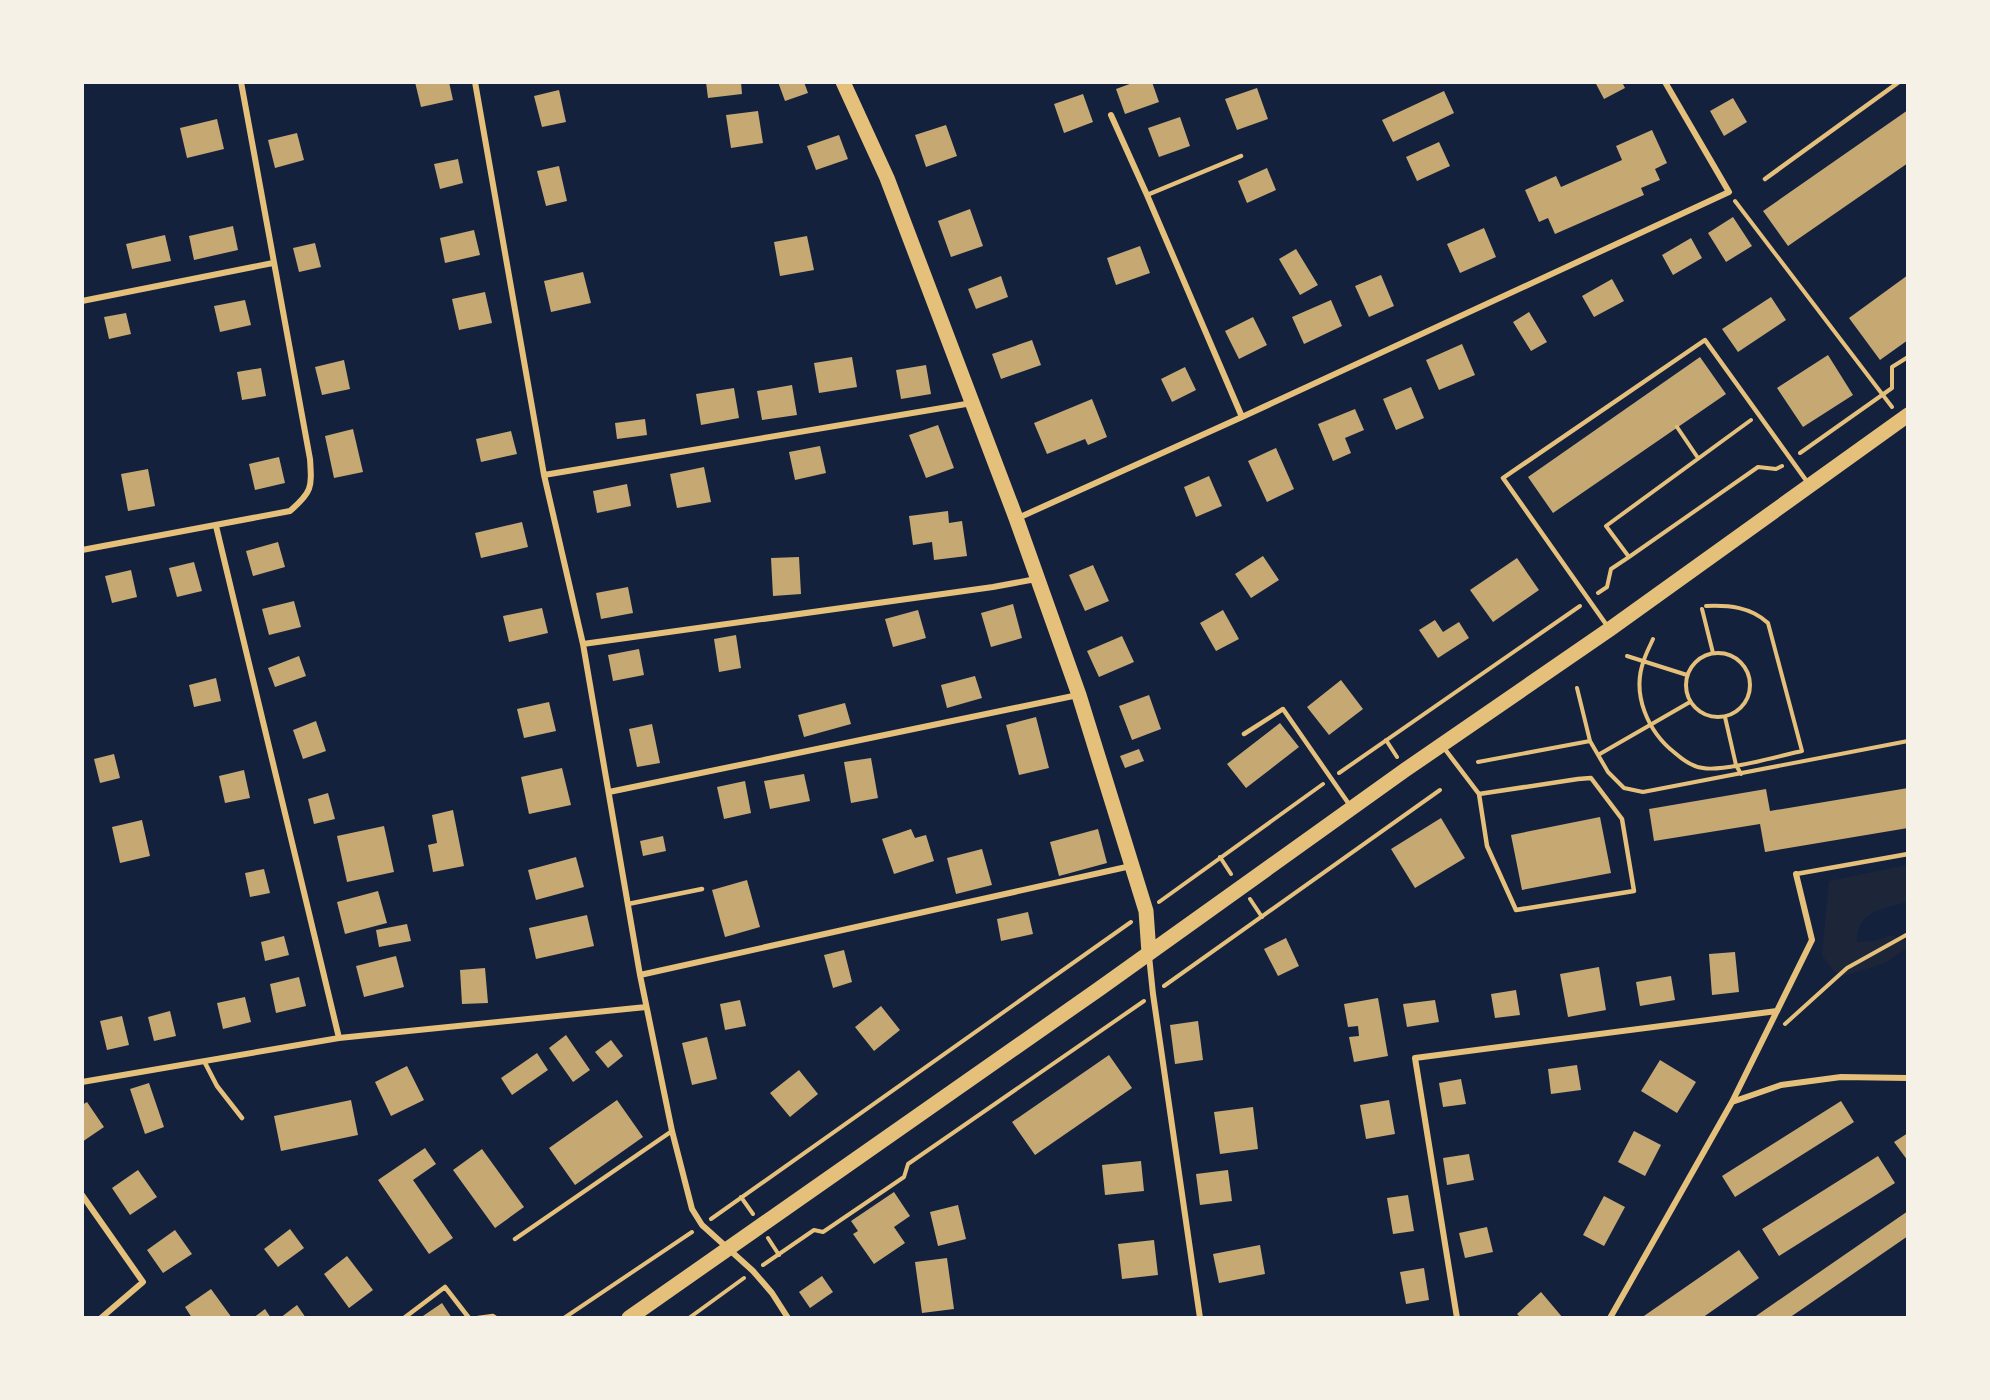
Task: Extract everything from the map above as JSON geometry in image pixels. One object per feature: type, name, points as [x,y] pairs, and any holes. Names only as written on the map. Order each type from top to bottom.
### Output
[{"type":"main road","points":[[843,82],[887,178],[1016,518],[1079,694],[1146,911],[1149,953]]},
{"type":"main road","points":[[629,1317],[1610,629],[1908,415]]},
{"type":"street","points":[[82,550],[290,512],[305,498],[312,483],[310,459],[241,82]]},
{"type":"street","points":[[475,82],[544,475],[583,644],[640,975],[672,1131],[692,1209],[702,1225],[753,1271],[788,1317]]},
{"type":"street","points":[[1016,518],[1242,417],[1729,192],[1665,82]]},
{"type":"street","points":[[1111,116],[1242,417]]},
{"type":"street","points":[[82,301],[273,263]]},
{"type":"street","points":[[544,475],[973,403]]},
{"type":"street","points":[[216,526],[339,1038]]},
{"type":"street","points":[[583,644],[1037,579]]},
{"type":"street","points":[[609,792],[1079,694]]},
{"type":"street","points":[[640,975],[1132,866]]},
{"type":"street","points":[[1610,1317],[1732,1102],[1812,940],[1796,874]]},
{"type":"street","points":[[1149,953],[1200,1317]]},
{"type":"street","points":[[82,1082],[339,1038],[646,1007]]},
{"type":"street","points":[[1457,1317],[1415,1058],[1777,1011]]},
{"type":"street","points":[[1732,1102],[1781,1085],[1841,1077],[1908,1078]]},
{"type":"street","points":[[82,1195],[143,1281],[100,1317]]},
{"type":"lane","points":[[1765,179],[1899,82]]},
{"type":"lane","points":[[1147,195],[1241,156]]},
{"type":"lane","points":[[1610,629],[1503,478],[1705,340],[1810,485]]},
{"type":"lane","points":[[1244,734],[1283,709],[1352,808]]},
{"type":"lane","points":[[1442,746],[1479,794],[1487,846],[1516,910],[1634,891],[1622,819],[1591,778],[1578,778],[1479,794]]},
{"type":"lane","points":[[1796,874],[1908,854]]},
{"type":"lane","points":[[628,904],[702,889]]},
{"type":"lane","points":[[204,1061],[217,1086],[242,1118]]},
{"type":"lane","points":[[515,1239],[672,1131]]},
{"type":"lane","points":[[404,1317],[445,1287],[469,1317]]},
{"type":"lane","points":[[478,1317],[496,1317]]},
{"type":"path","points":[[1729,192],[1883,394]]},
{"type":"path","points":[[564,1317],[702,1225],[1331,778],[1607,587],[1611,569],[1629,556],[1758,467],[1776,469],[1892,388],[1892,367],[1908,357]]},
{"type":"path","points":[[1629,556],[1606,526],[1759,415]]},
{"type":"path","points":[[1677,428],[1698,458]]},
{"type":"path","points":[[1653,639],[1643,662],[1640,684],[1641,705],[1650,725],[1668,748],[1685,762],[1703,769],[1736,765],[1802,751],[1768,623],[1760,615],[1745,609],[1721,605],[1704,607],[1713,653]]},
{"type":"path","points":[[1718,652],[1731,654],[1742,662],[1749,674],[1751,688],[1747,701],[1738,711],[1725,717],[1712,717],[1699,712],[1690,702],[1685,689],[1687,675],[1693,663],[1704,655],[1718,652]]},
{"type":"path","points":[[1627,656],[1687,675]]},
{"type":"path","points":[[1577,688],[1590,741],[1608,772],[1624,788],[1643,792],[1908,741]]},
{"type":"path","points":[[1598,755],[1690,702]]},
{"type":"path","points":[[1725,717],[1736,765],[1741,774]]},
{"type":"path","points":[[1478,762],[1590,741]]},
{"type":"path","points":[[688,1317],[814,1230],[823,1232],[904,1177],[909,1164],[1440,790]]},
{"type":"path","points":[[1762,1044],[1847,968],[1908,934]]},
{"type":"shaded area","points":[[1907,865],[1907,902],[1881,909],[1866,918],[1858,932],[1857,942],[1874,941],[1891,935],[1906,941],[1907,948],[1885,963],[1843,976],[1833,970],[1822,955],[1829,881]]},
{"type":"building","points":[[415,82],[449,82],[453,100],[421,107]]},
{"type":"building","points":[[706,82],[741,82],[742,94],[708,98]]},
{"type":"building","points":[[778,82],[804,82],[808,93],[785,101]]},
{"type":"building","points":[[1135,82],[1152,82],[1159,102],[1125,114],[1116,89]]},
{"type":"building","points":[[1595,82],[1622,82],[1625,88],[1604,99]]},
{"type":"building","points":[[1257,88],[1268,119],[1237,130],[1225,99]]},
{"type":"building","points":[[559,90],[566,122],[542,127],[534,96]]},
{"type":"building","points":[[1444,91],[1454,113],[1393,142],[1382,120]]},
{"type":"building","points":[[1083,94],[1093,122],[1064,133],[1054,104]]},
{"type":"building","points":[[1733,98],[1747,122],[1724,136],[1710,111]]},
{"type":"building","points":[[1908,110],[1908,163],[1788,246],[1763,211]]},
{"type":"building","points":[[758,111],[763,143],[731,148],[726,115]]},
{"type":"building","points":[[1180,117],[1190,146],[1159,157],[1148,128]]},
{"type":"building","points":[[217,119],[224,149],[187,158],[180,128]]},
{"type":"building","points":[[946,125],[957,156],[926,167],[915,135]]},
{"type":"building","points":[[1652,130],[1667,163],[1655,169],[1660,180],[1641,188],[1644,195],[1555,234],[1548,218],[1539,222],[1525,190],[1556,176],[1561,187],[1622,160],[1616,146]]},
{"type":"building","points":[[297,133],[304,160],[275,168],[268,140]]},
{"type":"building","points":[[839,135],[848,159],[816,170],[807,146]]},
{"type":"building","points":[[1439,142],[1450,166],[1417,181],[1406,157]]},
{"type":"building","points":[[458,159],[463,183],[440,189],[434,164]]},
{"type":"building","points":[[559,166],[567,201],[546,206],[537,171]]},
{"type":"building","points":[[1267,168],[1276,190],[1247,203],[1238,181]]},
{"type":"building","points":[[970,209],[983,246],[951,257],[938,221]]},
{"type":"building","points":[[1733,217],[1752,246],[1726,262],[1708,233]]},
{"type":"building","points":[[233,226],[238,250],[194,260],[189,236]]},
{"type":"building","points":[[1484,228],[1496,257],[1460,273],[1447,244]]},
{"type":"building","points":[[474,230],[480,255],[445,263],[440,238]]},
{"type":"building","points":[[165,235],[171,261],[132,269],[126,244]]},
{"type":"building","points":[[807,236],[814,270],[780,276],[774,242]]},
{"type":"building","points":[[1691,238],[1702,258],[1673,275],[1662,255]]},
{"type":"building","points":[[315,243],[321,267],[299,272],[293,248]]},
{"type":"building","points":[[1140,246],[1150,273],[1116,285],[1107,258]]},
{"type":"building","points":[[1296,249],[1318,285],[1300,295],[1279,259]]},
{"type":"building","points":[[583,272],[591,303],[551,312],[544,281]]},
{"type":"building","points":[[1381,275],[1394,306],[1369,317],[1355,286]]},
{"type":"building","points":[[1908,275],[1908,340],[1880,360],[1849,318]]},
{"type":"building","points":[[1001,276],[1008,297],[976,309],[968,289]]},
{"type":"building","points":[[1612,279],[1624,301],[1594,317],[1582,296]]},
{"type":"building","points":[[485,292],[492,323],[459,330],[452,299]]},
{"type":"building","points":[[1771,297],[1786,320],[1738,352],[1722,329]]},
{"type":"building","points":[[245,300],[251,325],[220,332],[214,306]]},
{"type":"building","points":[[1331,300],[1342,326],[1304,344],[1292,317]]},
{"type":"building","points":[[1529,312],[1547,342],[1531,351],[1513,322]]},
{"type":"building","points":[[126,313],[131,334],[109,339],[104,317]]},
{"type":"building","points":[[1253,317],[1267,345],[1239,359],[1225,331]]},
{"type":"building","points":[[1032,340],[1041,365],[1001,379],[992,354]]},
{"type":"building","points":[[1462,344],[1475,375],[1439,390],[1426,360]]},
{"type":"building","points":[[1828,355],[1853,395],[1803,427],[1777,388]]},
{"type":"building","points":[[852,357],[857,387],[819,393],[814,363]]},
{"type":"building","points":[[1700,357],[1726,394],[1553,513],[1528,477]]},
{"type":"building","points":[[344,360],[350,389],[322,395],[315,367]]},
{"type":"building","points":[[926,365],[931,394],[901,399],[896,370]]},
{"type":"building","points":[[1185,367],[1196,390],[1172,402],[1161,379]]},
{"type":"building","points":[[261,368],[266,396],[242,400],[237,372]]},
{"type":"building","points":[[792,385],[797,415],[762,420],[757,391]]},
{"type":"building","points":[[1411,387],[1424,418],[1396,430],[1383,399]]},
{"type":"building","points":[[734,388],[739,418],[701,425],[696,394]]},
{"type":"building","points":[[1092,399],[1107,437],[1088,445],[1085,439],[1047,454],[1034,423]]},
{"type":"building","points":[[1355,409],[1364,430],[1345,438],[1351,453],[1333,461],[1318,424]]},
{"type":"building","points":[[645,419],[647,435],[617,439],[615,423]]},
{"type":"building","points":[[938,425],[954,468],[926,478],[909,435]]},
{"type":"building","points":[[353,429],[363,472],[334,478],[325,436]]},
{"type":"building","points":[[511,431],[517,454],[481,462],[476,439]]},
{"type":"building","points":[[820,446],[826,473],[795,480],[789,452]]},
{"type":"building","points":[[1276,448],[1294,489],[1267,502],[1248,461]]},
{"type":"building","points":[[279,457],[285,483],[255,490],[249,464]]},
{"type":"building","points":[[704,467],[711,502],[677,508],[670,474]]},
{"type":"building","points":[[148,469],[155,506],[128,511],[121,474]]},
{"type":"building","points":[[1209,476],[1222,506],[1196,517],[1184,487]]},
{"type":"building","points":[[627,484],[631,506],[597,513],[593,491]]},
{"type":"building","points":[[948,511],[949,523],[962,521],[967,556],[934,560],[932,542],[913,545],[909,516]]},
{"type":"building","points":[[522,522],[528,547],[481,558],[475,533]]},
{"type":"building","points":[[278,542],[285,567],[253,576],[246,551]]},
{"type":"building","points":[[1263,556],[1279,580],[1251,598],[1235,574]]},
{"type":"building","points":[[799,557],[801,594],[773,596],[771,558]]},
{"type":"building","points":[[1517,558],[1539,590],[1493,622],[1470,590]]},
{"type":"building","points":[[194,562],[202,591],[177,597],[169,568]]},
{"type":"building","points":[[1093,565],[1109,601],[1085,611],[1069,575]]},
{"type":"building","points":[[131,570],[137,597],[112,603],[105,576]]},
{"type":"building","points":[[628,587],[633,613],[601,619],[596,593]]},
{"type":"building","points":[[294,601],[301,627],[269,635],[262,609]]},
{"type":"building","points":[[1013,604],[1022,638],[991,647],[981,613]]},
{"type":"building","points":[[542,608],[548,633],[509,642],[503,616]]},
{"type":"building","points":[[918,610],[926,638],[893,647],[885,619]]},
{"type":"building","points":[[1223,610],[1239,639],[1216,651],[1200,623]]},
{"type":"building","points":[[1435,620],[1443,632],[1459,622],[1469,638],[1438,658],[1419,630]]},
{"type":"building","points":[[736,635],[741,668],[719,672],[714,639]]},
{"type":"building","points":[[1122,636],[1134,662],[1099,677],[1087,651]]},
{"type":"building","points":[[639,649],[644,675],[613,681],[608,655]]},
{"type":"building","points":[[299,656],[306,676],[275,687],[268,668]]},
{"type":"building","points":[[975,676],[982,698],[947,708],[941,685]]},
{"type":"building","points":[[216,678],[221,701],[194,707],[189,685]]},
{"type":"building","points":[[1341,680],[1363,709],[1329,735],[1307,707]]},
{"type":"building","points":[[1149,695],[1161,729],[1132,740],[1119,706]]},
{"type":"building","points":[[549,702],[556,731],[524,738],[517,709]]},
{"type":"building","points":[[845,703],[851,724],[804,737],[798,715]]},
{"type":"building","points":[[1036,717],[1049,768],[1019,775],[1006,725]]},
{"type":"building","points":[[316,721],[326,751],[303,759],[293,730]]},
{"type":"building","points":[[1280,723],[1299,747],[1246,788],[1227,764]]},
{"type":"building","points":[[652,724],[660,763],[637,767],[629,729]]},
{"type":"building","points":[[1139,749],[1144,761],[1125,768],[1120,756]]},
{"type":"building","points":[[114,754],[120,778],[100,783],[94,759]]},
{"type":"building","points":[[871,758],[878,798],[851,803],[844,762]]},
{"type":"building","points":[[562,768],[571,805],[529,814],[521,777]]},
{"type":"building","points":[[244,770],[250,798],[225,803],[219,776]]},
{"type":"building","points":[[804,774],[810,801],[770,809],[764,781]]},
{"type":"building","points":[[745,781],[751,813],[724,819],[717,787]]},
{"type":"building","points":[[1908,788],[1908,828],[1765,852],[1760,824],[1654,841],[1649,809],[1766,789],[1770,811]]},
{"type":"building","points":[[328,793],[335,819],[314,824],[308,799]]},
{"type":"building","points":[[453,810],[464,866],[433,872],[428,845],[437,843],[432,815]]},
{"type":"building","points":[[1600,817],[1611,873],[1522,890],[1511,835]]},
{"type":"building","points":[[1441,818],[1465,858],[1415,888],[1391,849]]},
{"type":"building","points":[[142,820],[150,856],[120,863],[112,827]]},
{"type":"building","points":[[384,826],[394,872],[347,882],[337,836]]},
{"type":"building","points":[[911,829],[915,838],[926,835],[934,861],[894,874],[882,839]]},
{"type":"building","points":[[1098,829],[1107,863],[1059,876],[1050,842]]},
{"type":"building","points":[[663,836],[666,851],[643,856],[640,841]]},
{"type":"building","points":[[982,849],[992,885],[956,894],[947,858]]},
{"type":"building","points":[[576,857],[584,887],[536,900],[528,870]]},
{"type":"building","points":[[264,869],[270,893],[250,897],[245,873]]},
{"type":"building","points":[[747,880],[760,927],[725,937],[712,890]]},
{"type":"building","points":[[378,891],[387,923],[345,934],[337,902]]},
{"type":"building","points":[[1028,912],[1033,934],[1001,941],[997,919]]},
{"type":"building","points":[[587,915],[594,946],[536,959],[529,928]]},
{"type":"building","points":[[407,924],[411,941],[379,947],[376,930]]},
{"type":"building","points":[[284,936],[289,955],[265,961],[261,942]]},
{"type":"building","points":[[1286,938],[1299,966],[1278,976],[1264,949]]},
{"type":"building","points":[[844,950],[852,982],[833,988],[824,955]]},
{"type":"building","points":[[1735,952],[1739,992],[1712,995],[1709,954]]},
{"type":"building","points":[[396,956],[404,987],[364,997],[356,966]]},
{"type":"building","points":[[1599,967],[1606,1010],[1568,1017],[1560,974]]},
{"type":"building","points":[[485,968],[488,1003],[462,1004],[460,970]]},
{"type":"building","points":[[1671,976],[1675,1000],[1640,1006],[1636,982]]},
{"type":"building","points":[[299,977],[306,1006],[276,1013],[270,984]]},
{"type":"building","points":[[1516,990],[1520,1015],[1495,1018],[1491,994]]},
{"type":"building","points":[[245,997],[251,1022],[223,1029],[217,1003]]},
{"type":"building","points":[[1378,998],[1388,1056],[1354,1062],[1349,1037],[1359,1036],[1358,1026],[1348,1027],[1344,1004]]},
{"type":"building","points":[[740,1000],[746,1026],[725,1030],[720,1004]]},
{"type":"building","points":[[1435,1000],[1439,1022],[1407,1027],[1403,1004]]},
{"type":"building","points":[[881,1006],[900,1030],[874,1051],[855,1027]]},
{"type":"building","points":[[170,1011],[176,1036],[154,1041],[148,1017]]},
{"type":"building","points":[[122,1016],[129,1045],[107,1050],[100,1021]]},
{"type":"building","points":[[1198,1021],[1203,1060],[1175,1064],[1170,1025]]},
{"type":"building","points":[[566,1035],[590,1070],[573,1082],[549,1048]]},
{"type":"building","points":[[707,1037],[717,1079],[692,1085],[682,1043]]},
{"type":"building","points":[[611,1040],[623,1056],[608,1068],[595,1052]]},
{"type":"building","points":[[537,1053],[548,1070],[512,1095],[501,1078]]},
{"type":"building","points":[[1109,1055],[1132,1088],[1035,1155],[1012,1122]]},
{"type":"building","points":[[1660,1060],[1696,1082],[1677,1113],[1641,1091]]},
{"type":"building","points":[[1577,1065],[1581,1090],[1551,1094],[1548,1069]]},
{"type":"building","points":[[407,1066],[424,1100],[391,1116],[375,1082]]},
{"type":"building","points":[[799,1070],[818,1094],[790,1117],[770,1093]]},
{"type":"building","points":[[1461,1079],[1466,1104],[1443,1107],[1439,1083]]},
{"type":"building","points":[[149,1083],[164,1127],[145,1134],[130,1089]]},
{"type":"building","points":[[351,1100],[358,1135],[281,1151],[274,1116]]},
{"type":"building","points":[[617,1100],[643,1137],[575,1185],[549,1148]]},
{"type":"building","points":[[1389,1100],[1395,1134],[1366,1139],[1360,1105]]},
{"type":"building","points":[[1841,1101],[1854,1122],[1735,1197],[1722,1176]]},
{"type":"building","points":[[87,1102],[104,1127],[82,1142],[82,1105]]},
{"type":"building","points":[[1253,1107],[1258,1149],[1220,1154],[1214,1112]]},
{"type":"building","points":[[1634,1131],[1661,1145],[1645,1176],[1618,1162]]},
{"type":"building","points":[[1908,1133],[1908,1161],[1894,1142]]},
{"type":"building","points":[[425,1148],[436,1164],[413,1180],[453,1238],[429,1254],[378,1180]]},
{"type":"building","points":[[482,1149],[524,1207],[495,1228],[453,1170]]},
{"type":"building","points":[[1469,1154],[1474,1180],[1447,1185],[1443,1158]]},
{"type":"building","points":[[1878,1156],[1895,1183],[1779,1256],[1762,1229]]},
{"type":"building","points":[[1141,1161],[1144,1191],[1105,1195],[1102,1165]]},
{"type":"building","points":[[138,1170],[157,1197],[130,1215],[112,1188]]},
{"type":"building","points":[[1228,1170],[1232,1201],[1200,1205],[1196,1174]]},
{"type":"building","points":[[894,1192],[910,1216],[894,1227],[905,1243],[874,1264],[853,1234],[858,1231],[851,1221]]},
{"type":"building","points":[[1408,1195],[1414,1231],[1393,1234],[1387,1198]]},
{"type":"building","points":[[1604,1196],[1625,1207],[1604,1246],[1583,1235]]},
{"type":"building","points":[[958,1205],[966,1239],[938,1246],[930,1212]]},
{"type":"building","points":[[1908,1211],[1908,1236],[1789,1318],[1753,1318]]},
{"type":"building","points":[[1487,1227],[1493,1252],[1465,1258],[1459,1233]]},
{"type":"building","points":[[290,1229],[304,1248],[278,1267],[264,1249]]},
{"type":"building","points":[[175,1230],[192,1254],[163,1273],[147,1250]]},
{"type":"building","points":[[1154,1240],[1158,1275],[1122,1279],[1118,1244]]},
{"type":"building","points":[[1260,1245],[1265,1274],[1219,1283],[1213,1254]]},
{"type":"building","points":[[1739,1250],[1759,1278],[1702,1318],[1641,1318]]},
{"type":"building","points":[[347,1256],[373,1290],[349,1308],[324,1274]]},
{"type":"building","points":[[947,1258],[954,1309],[922,1313],[915,1262]]},
{"type":"building","points":[[1424,1268],[1429,1300],[1406,1304],[1400,1272]]},
{"type":"building","points":[[822,1276],[833,1292],[810,1308],[799,1292]]},
{"type":"building","points":[[211,1289],[232,1318],[192,1318],[185,1307]]},
{"type":"building","points":[[1541,1292],[1563,1318],[1521,1318],[1517,1314]]},
{"type":"building","points":[[442,1303],[452,1318],[420,1318]]},
{"type":"building","points":[[297,1305],[306,1318],[280,1318]]},
{"type":"building","points":[[265,1309],[271,1318],[253,1318]]}]
